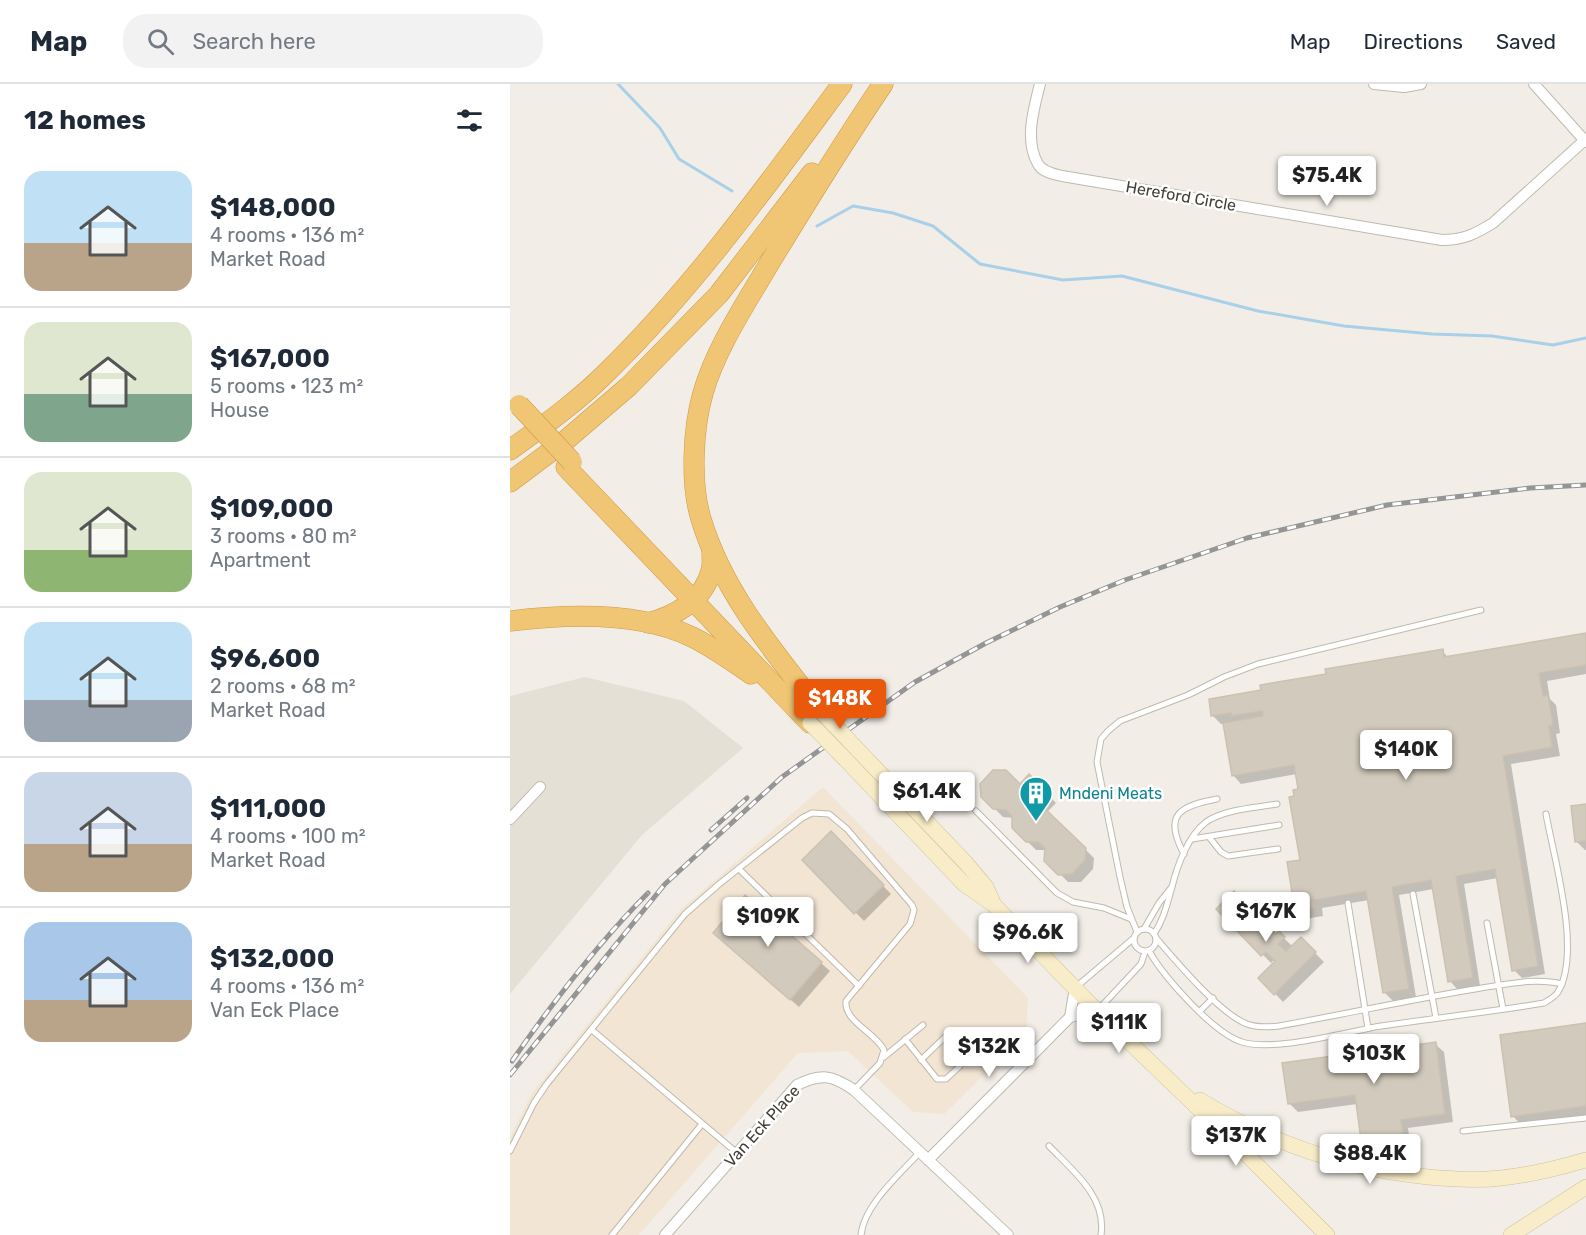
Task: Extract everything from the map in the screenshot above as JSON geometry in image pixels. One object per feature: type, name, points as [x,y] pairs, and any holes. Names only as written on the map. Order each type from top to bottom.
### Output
[{"type":"highway","points":[[510,450],[605,375],[678,298],[780,168],[842,84]]},
{"type":"highway","points":[[510,482],[566,440],[629,386],[719,294],[878,84]]},
{"type":"highway","points":[[811,713],[759,634],[712,552],[700,516],[694,441],[703,393],[717,357],[827,169],[883,84]]},
{"type":"highway","points":[[513,405],[657,561],[811,713]]},
{"type":"highway","points":[[510,439],[562,411]]},
{"type":"highway","points":[[570,465],[690,580],[696,597]]},
{"type":"highway","points":[[648,623],[664,619],[696,597],[712,570],[712,552]]},
{"type":"highway","points":[[510,621],[560,616],[604,616],[648,623],[691,636],[726,656],[811,713]]},
{"type":"street","name":"Hereford Circle","points":[[1040,84],[1032,117],[1031,133],[1038,165],[1047,172],[1442,240],[1460,240],[1493,223],[1585,140]]},
{"type":"street","points":[[1374,84],[1404,87],[1421,84]]},
{"type":"street","points":[[1534,84],[1585,140]]},
{"type":"street","points":[[811,713],[857,748],[965,862],[986,887],[994,905]]},
{"type":"street","points":[[811,713],[846,760],[964,884],[994,905],[1097,1011],[1175,1084],[1327,1235]]},
{"type":"street","points":[[510,819],[540,787]]},
{"type":"street","points":[[1070,1017],[1075,988]]},
{"type":"street","points":[[928,1160],[1070,1017],[1097,1011]]},
{"type":"street","name":"Van Eck Place","points":[[665,1235],[797,1085],[812,1077],[826,1077],[840,1081],[854,1090],[1008,1235]]},
{"type":"street","points":[[1175,1084],[1222,1114],[1295,1148],[1390,1173],[1451,1179],[1500,1179],[1586,1160]]},
{"type":"street","points":[[1511,1235],[1586,1187]]},
{"type":"lane","points":[[1137,932],[1131,919],[1120,877],[1097,762],[1101,739],[1108,731],[1120,721],[1188,695],[1224,677],[1258,664],[1481,610]]},
{"type":"lane","points":[[1184,854],[1175,830],[1175,821],[1179,814],[1193,803],[1217,799]]},
{"type":"lane","points":[[1097,1011],[1141,964],[1147,951],[1155,945],[1155,936],[1167,908],[1184,854],[1208,821],[1228,813],[1277,804]]},
{"type":"lane","points":[[976,811],[1057,893],[1072,902],[1093,904],[1131,919]]},
{"type":"lane","points":[[510,1151],[534,1103],[546,1085],[685,914],[802,818],[812,813],[829,814],[847,829],[914,910],[910,924],[846,1001],[849,1014],[881,1043],[884,1056]]},
{"type":"lane","points":[[1134,938],[1135,946],[1147,951],[1167,977],[1222,1032],[1252,1045],[1282,1044],[1368,1028],[1544,1003],[1554,998],[1562,984],[1566,973],[1568,945],[1564,909],[1546,814]]},
{"type":"lane","points":[[1192,840],[1279,825]]},
{"type":"lane","points":[[1209,837],[1221,852],[1228,856],[1278,849]]},
{"type":"lane","points":[[739,869],[859,986]]},
{"type":"lane","points":[[1075,988],[1134,938],[1137,932],[1144,929],[1159,903],[1172,887]]},
{"type":"lane","points":[[1413,894],[1436,1018]]},
{"type":"lane","points":[[1348,903],[1368,1028]]},
{"type":"lane","points":[[1487,923],[1503,1009]]},
{"type":"lane","points":[[1144,929],[1155,936],[1232,1016],[1248,1025],[1280,1026],[1433,996],[1499,986],[1541,981],[1562,984]]},
{"type":"lane","points":[[1200,1011],[1213,998]]},
{"type":"lane","points":[[854,1090],[884,1056],[923,1026]]},
{"type":"lane","points":[[592,1030],[737,1153]]},
{"type":"lane","points":[[921,1060],[946,1036]]},
{"type":"lane","points":[[905,1040],[932,1074],[942,1080],[960,1066]]},
{"type":"lane","points":[[1463,1131],[1586,1118]]},
{"type":"lane","points":[[612,1235],[702,1124]]},
{"type":"lane","points":[[1049,1146],[1091,1191],[1101,1211],[1103,1224],[1101,1235]]},
{"type":"lane","points":[[861,1235],[863,1222],[869,1210],[920,1152]]},
{"type":"shaded area","points":[[585,677],[684,701],[743,748],[642,835],[510,994],[510,696]]},
{"type":"shaded area","points":[[823,787],[1028,998],[1026,1034],[944,1114],[913,1112],[848,1051],[798,1053],[639,1235],[510,1235],[510,1137],[532,1093],[681,909]]},
{"type":"building","points":[[1586,633],[1586,665],[1539,673],[1543,696],[1548,695],[1553,725],[1549,726],[1552,747],[1503,756],[1538,966],[1512,971],[1495,869],[1456,876],[1473,978],[1448,982],[1431,880],[1392,887],[1409,989],[1383,993],[1366,891],[1314,900],[1315,908],[1295,911],[1287,862],[1300,860],[1289,797],[1294,796],[1293,790],[1298,789],[1294,765],[1232,776],[1223,723],[1263,716],[1262,711],[1231,716],[1231,713],[1211,716],[1209,699],[1261,690],[1260,685],[1326,674],[1325,669],[1443,649],[1444,657]]},
{"type":"building","name":"Mndeni Meats","points":[[993,770],[1006,770],[1020,784],[1029,774],[1049,793],[1039,803],[1086,848],[1085,860],[1072,874],[1058,875],[1044,861],[1045,848],[1038,842],[1026,842],[1012,828],[1012,816],[1006,810],[993,809],[981,797],[980,784]]},
{"type":"building","points":[[1586,804],[1586,841],[1575,842],[1571,806]]},
{"type":"building","points":[[831,831],[884,885],[854,914],[802,860]]},
{"type":"building","points":[[1234,891],[1276,934],[1279,931],[1285,937],[1278,944],[1286,951],[1301,937],[1316,952],[1274,995],[1258,978],[1275,961],[1266,952],[1261,956],[1216,909]]},
{"type":"building","points":[[745,895],[822,962],[790,1000],[713,933]]},
{"type":"building","points":[[1586,1023],[1586,1106],[1511,1117],[1500,1035]]},
{"type":"building","points":[[1436,1042],[1445,1114],[1401,1120],[1403,1134],[1361,1140],[1355,1095],[1288,1104],[1282,1063]]},
{"type":"waterway","points":[[618,84],[660,128],[679,159],[732,191]]},
{"type":"waterway","points":[[817,226],[853,206],[893,213],[933,226],[980,264],[1063,280],[1122,276],[1258,311],[1344,326],[1432,334],[1492,336],[1553,345],[1586,338]]},
{"type":"railway","points":[[510,1075],[665,884],[782,777],[915,682],[986,643],[1060,607],[1125,580],[1247,538],[1387,505],[1530,488],[1586,485]]},
{"type":"railway","points":[[711,830],[747,798]]},
{"type":"railway","points":[[512,1061],[576,974],[648,893]]},
{"type":"place","name":"Mndeni Meats","points":[[1036,822]]}]
